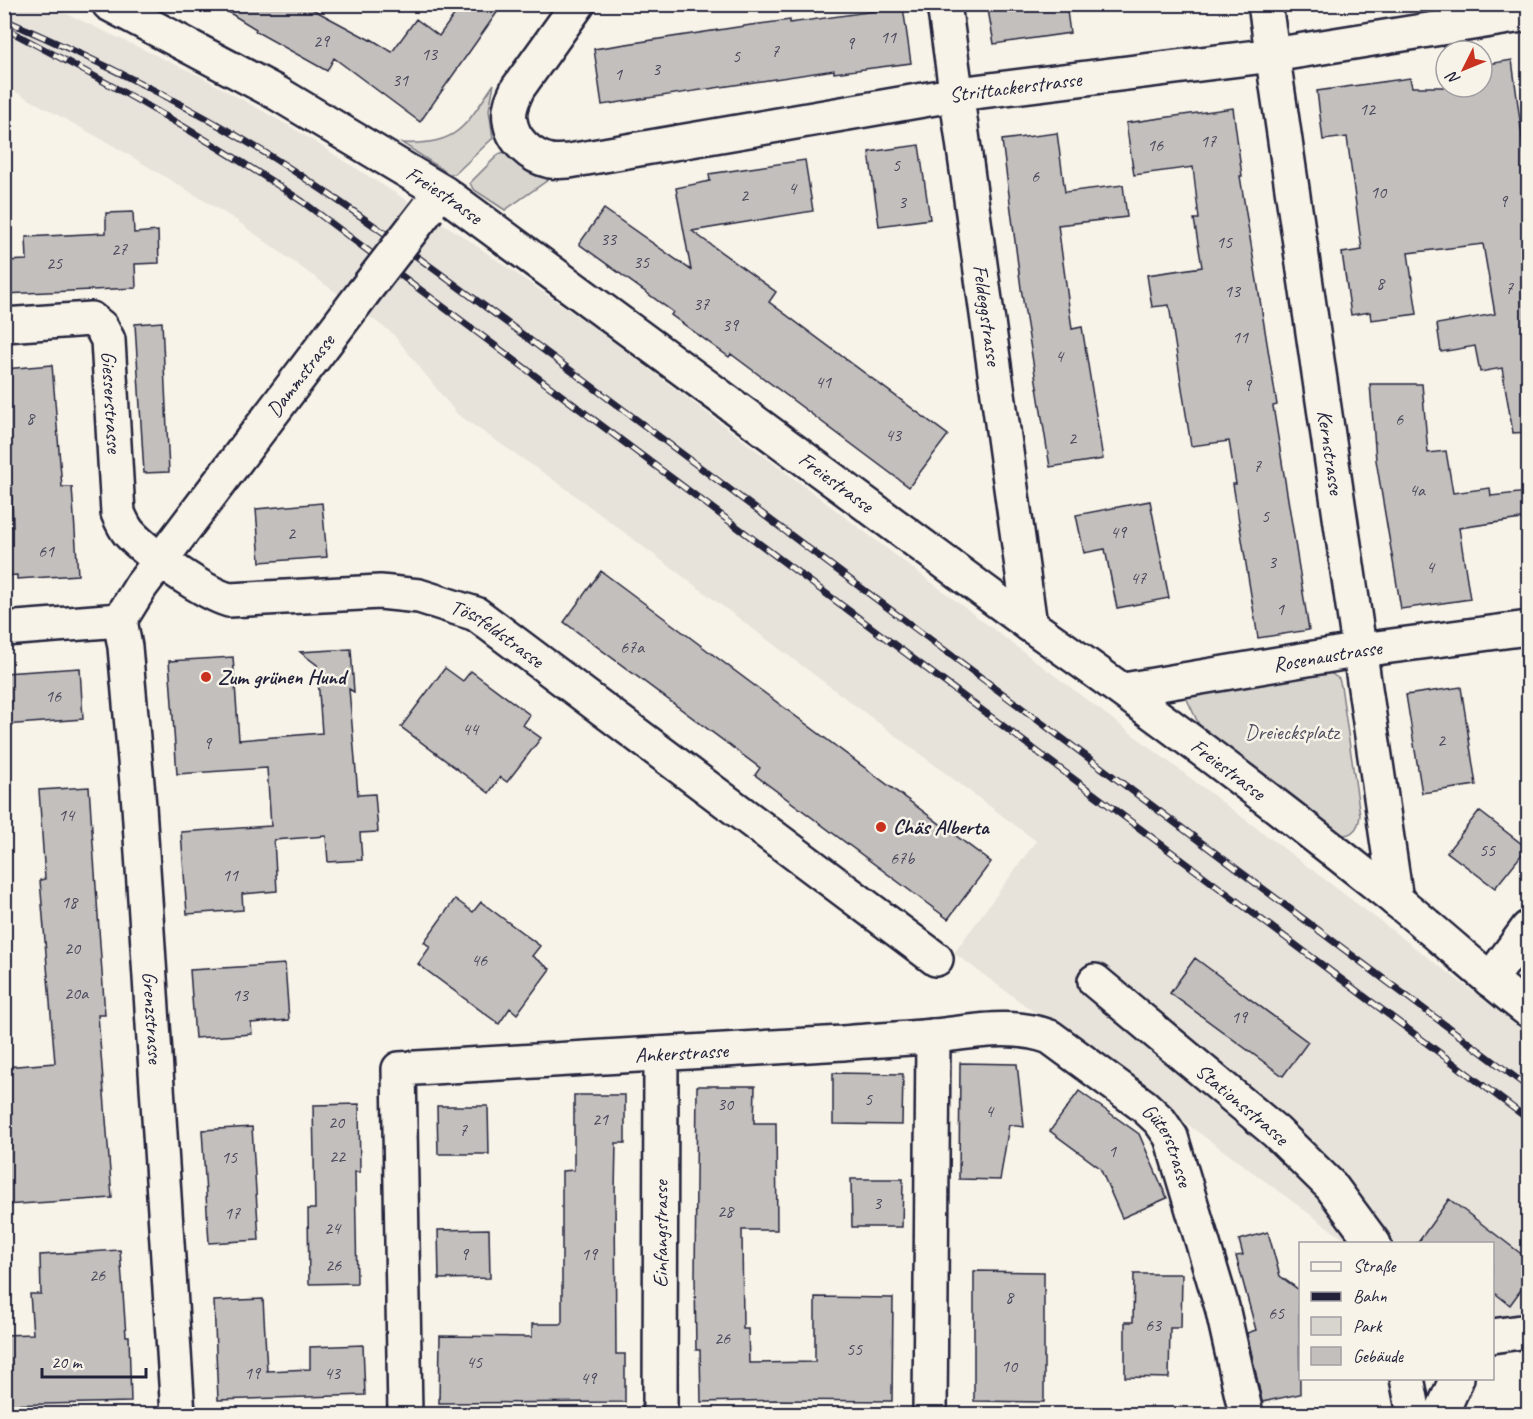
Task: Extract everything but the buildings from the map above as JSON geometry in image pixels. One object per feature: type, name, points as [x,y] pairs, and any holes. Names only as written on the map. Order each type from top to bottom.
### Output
[{"type":"street","name":"Freiestrasse","points":[[109,4],[278,93],[436,201],[1124,690],[1396,900],[1528,1010]]},
{"type":"street","name":"Strittackerstrasse","points":[[578,4],[518,88],[511,102],[509,118],[513,134],[536,156],[551,161],[569,161],[957,94],[1273,56],[1528,14]]},
{"type":"street","name":"Feldeggstrasse","points":[[944,4],[1030,625]]},
{"type":"street","name":"Kernstrasse","points":[[1265,4],[1396,900]]},
{"type":"street","name":"Dammstrasse","points":[[161,559],[363,293],[436,201]]},
{"type":"street","name":"Giesserstrasse","points":[[4,325],[91,319],[101,327],[108,340],[118,513],[129,533],[161,559]]},
{"type":"street","points":[[4,629],[120,620],[161,559]]},
{"type":"street","name":"Tössfeldstrasse","points":[[161,559],[214,596],[229,600],[380,592],[419,596],[476,614],[936,959]]},
{"type":"street","name":"Grenzstrasse","points":[[120,620],[125,647],[139,806],[178,1414]]},
{"type":"street","name":"Rosenaustrasse","points":[[1124,690],[1361,650],[1528,628]]},
{"type":"street","points":[[1490,980],[1528,928]]},
{"type":"street","name":"Stationsstrasse","points":[[1095,981],[1276,1132],[1331,1186],[1373,1242]]},
{"type":"street","name":"Güterstrasse","points":[[933,1036],[1012,1029],[1036,1031],[1050,1036],[1160,1120],[1171,1137],[1222,1306],[1246,1414]]},
{"type":"street","points":[[930,1414],[933,1036]]},
{"type":"street","name":"Ankerstrasse","points":[[405,1414],[399,1069],[933,1036]]},
{"type":"street","name":"Einfangstrasse","points":[[660,1414],[661,1054]]},
{"type":"street","points":[[1494,1336],[1528,1331]]},
{"type":"street","points":[[1407,1380],[1414,1414]]},
{"type":"street","points":[[1441,1414],[1456,1380]]},
{"type":"shaded area","points":[[4,5],[48,5],[200,76],[293,128],[464,237],[600,332],[1528,1033],[1528,1318],[1494,1321],[1494,1242],[1348,1242],[954,953],[1036,841],[561,485],[457,414],[392,333],[233,218],[114,146],[5,86]]},
{"type":"green space","points":[[494,84],[489,110],[493,138],[455,174],[449,174],[402,143],[421,143],[448,137],[467,122]]},
{"type":"green space","points":[[504,152],[524,167],[555,175],[505,210],[473,189],[470,183],[499,154]]},
{"type":"green space","name":"Dreiecksplatz","points":[[1329,672],[1339,679],[1341,686],[1360,815],[1356,828],[1346,835],[1336,834],[1201,729],[1185,695]]},
{"type":"railway","points":[[7,21],[113,69],[182,105],[250,143],[369,222],[1528,1087]]},
{"type":"railway","points":[[4,28],[156,111],[303,202],[1528,1119]]},
{"type":"place","name":"Zum grünen Hund","points":[[206,677]]},
{"type":"place","name":"Chäs Alberta","points":[[881,827]]}]
